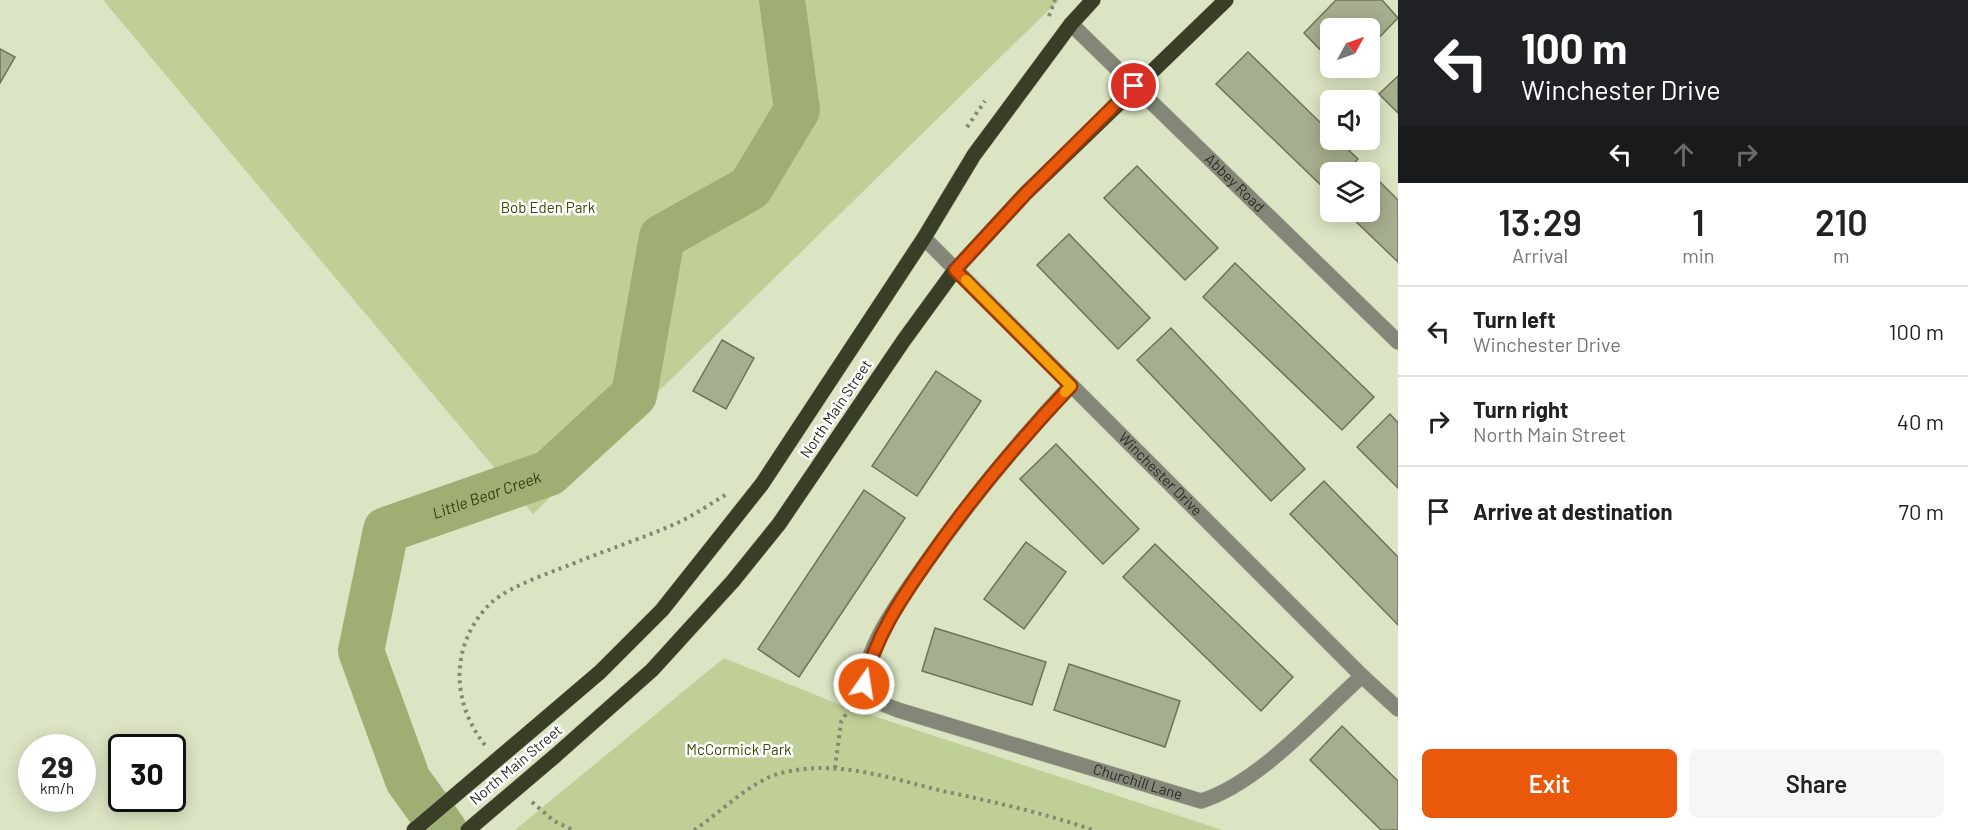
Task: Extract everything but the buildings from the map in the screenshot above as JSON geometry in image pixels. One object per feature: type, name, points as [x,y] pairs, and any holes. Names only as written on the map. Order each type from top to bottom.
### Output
[{"type":"main road","name":"North Main Street","points":[[414,830],[600,672],[662,610],[762,484],[924,238],[974,155],[1071,24],[1093,0]]},
{"type":"main road","name":"North Main Street","points":[[468,830],[652,670],[733,581],[779,524],[904,340],[955,270],[1026,193],[1134,86],[1226,0]]},
{"type":"street","name":"Abbey Road","points":[[1071,24],[1398,342]]},
{"type":"street","name":"Winchester Drive","points":[[924,238],[1362,676],[1398,709]]},
{"type":"street","points":[[864,684],[871,655],[891,615],[950,528],[1026,433],[1071,386]]},
{"type":"street","name":"Churchill Lane","points":[[864,684],[871,697],[878,702],[1201,801],[1225,794],[1252,775],[1362,676]]},
{"type":"path","points":[[1048,20],[1055,0]]},
{"type":"path","points":[[965,129],[992,92]]},
{"type":"path","points":[[490,751],[477,735],[461,701],[459,657],[473,623],[494,601],[535,579],[678,523],[728,493],[735,485]]},
{"type":"path","points":[[835,768],[841,722],[864,684]]},
{"type":"path","points":[[694,830],[763,779],[781,772],[835,768],[860,770],[1051,815],[1093,830]]},
{"type":"path","points":[[524,793],[538,810],[573,830]]},
{"type":"green space","name":"Bob Eden Park","points":[[103,0],[1059,0],[533,514]]},
{"type":"green space","name":"McCormick Park","points":[[724,658],[843,706],[1222,830],[515,830]]},
{"type":"waterway","name":"Little Bear Creek","points":[[444,830],[408,780],[361,651],[386,530],[549,473],[634,395],[662,237],[750,188],[797,110],[782,0]]},
{"type":"slow traffic","points":[[966,280],[1071,386],[1065,392]]},
{"type":"route","points":[[864,684],[871,655],[891,615],[957,518],[1026,433],[1071,386],[955,270],[1026,193],[1134,86]]}]
